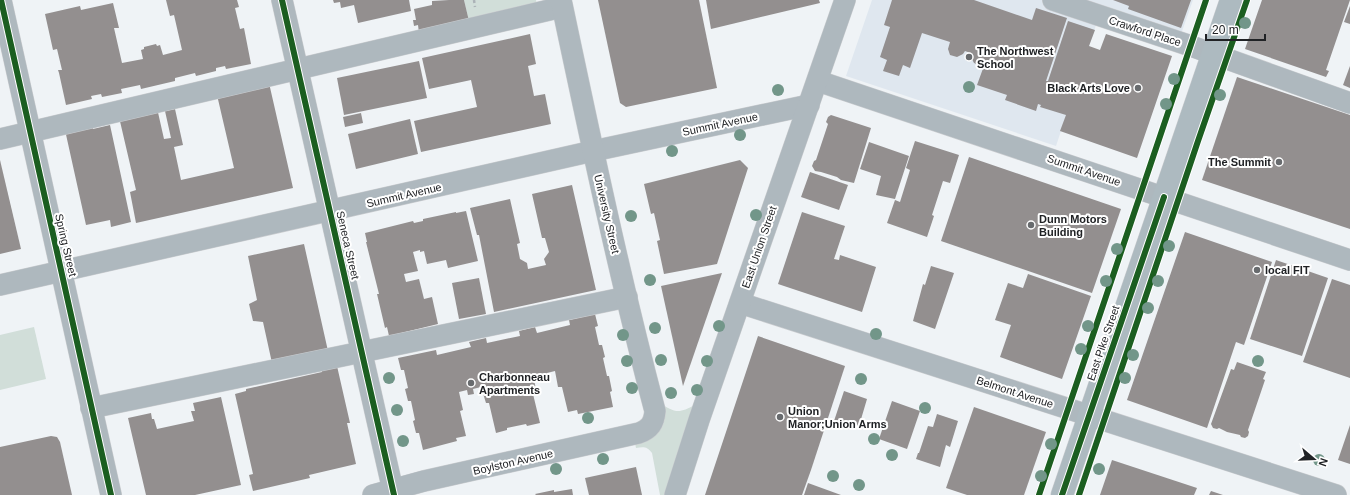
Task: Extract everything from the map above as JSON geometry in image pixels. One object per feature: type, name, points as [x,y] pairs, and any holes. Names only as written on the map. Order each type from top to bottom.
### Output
[{"type":"main road","name":"East Pike Street","points":[[1062,495],[1231,0]]},
{"type":"street","name":"Spring Street","points":[[1,0],[111,495]]},
{"type":"street","name":"Seneca Street","points":[[282,0],[394,493]]},
{"type":"street","name":"East Union Street","points":[[675,495],[845,0]]},
{"type":"street","name":"Crawford Place","points":[[1053,0],[1213,54],[1350,103]]},
{"type":"street","points":[[0,139],[298,69],[562,4]]},
{"type":"street","name":"University Street","points":[[562,4],[593,151],[655,411],[651,426]]},
{"type":"street","name":"Summit Avenue","points":[[818,80],[1350,260]]},
{"type":"street","name":"Summit Avenue","points":[[0,285],[593,151],[809,105]]},
{"type":"street","points":[[91,408],[627,297]]},
{"type":"street","name":"Belmont Avenue","points":[[740,303],[1336,495]]},
{"type":"street","name":"Boylston Avenue","points":[[373,495],[394,493],[424,481],[636,434],[651,426]]},
{"type":"shaded area","points":[[464,0],[536,0],[537,6],[469,21]]},
{"type":"shaded area","name":"The Northwest School","points":[[872,0],[1193,0],[1180,37],[1101,10],[1056,146],[846,76]]},
{"type":"shaded area","points":[[34,327],[46,379],[0,390],[0,335]]},
{"type":"shaded area","points":[[663,405],[672,410],[679,411],[695,405],[664,495],[660,495],[652,453],[645,448],[636,448],[635,443],[659,431],[664,421]]},
{"type":"building","points":[[166,0],[237,0],[239,7],[235,8],[240,29],[244,28],[251,64],[226,69],[225,66],[216,68],[216,71],[196,76],[195,73],[175,78],[175,81],[141,89],[140,85],[121,89],[122,93],[102,97],[101,94],[91,96],[92,99],[66,105],[58,70],[62,70],[57,49],[53,50],[45,14],[80,6],[81,10],[113,3],[119,28],[114,28],[122,63],[143,59],[141,50],[144,49],[144,47],[156,44],[157,46],[160,45],[163,55],[182,50],[174,15],[170,16]]},
{"type":"building","points":[[333,0],[409,0],[411,11],[358,23],[354,5],[341,8],[340,2],[334,3]]},
{"type":"building","points":[[464,0],[469,21],[419,33],[418,25],[414,26],[413,20],[416,20],[414,9],[432,5],[432,1]]},
{"type":"building","points":[[598,0],[699,0],[717,88],[626,107],[620,103]]},
{"type":"building","points":[[706,0],[819,0],[820,3],[711,29]]},
{"type":"building","points":[[892,0],[974,0],[1032,20],[1036,8],[1067,18],[1046,81],[1048,81],[1068,21],[1095,30],[1089,46],[1100,50],[1106,34],[1172,56],[1137,158],[1060,131],[1066,115],[1040,107],[1041,105],[1038,104],[1036,111],[1005,100],[1007,95],[977,85],[985,63],[981,66],[974,63],[971,57],[973,54],[965,51],[957,57],[950,55],[948,49],[950,42],[922,33],[910,68],[903,65],[899,76],[883,71],[887,60],[880,57],[890,27],[884,25]]},
{"type":"building","points":[[1113,0],[1191,0],[1181,28],[1128,9],[1129,6]]},
{"type":"building","points":[[1262,0],[1350,0],[1326,70],[1329,71],[1326,77],[1245,49]]},
{"type":"building","points":[[1350,6],[1350,24],[1344,22]]},
{"type":"building","points":[[530,34],[536,64],[528,66],[534,96],[545,94],[551,124],[421,152],[414,121],[477,107],[471,80],[429,89],[422,58]]},
{"type":"building","points":[[419,61],[427,98],[344,115],[337,78]]},
{"type":"building","points":[[1350,66],[1350,88],[1343,85]]},
{"type":"building","name":"The Summit","points":[[1237,77],[1350,115],[1350,229],[1202,180]]},
{"type":"building","points":[[269,83],[293,188],[136,223],[130,192],[136,190],[119,117],[157,108],[164,139],[171,138],[165,111],[175,109],[183,145],[174,147],[181,180],[234,168],[217,95]]},
{"type":"building","points":[[361,113],[363,123],[345,127],[343,117]]},
{"type":"building","points":[[831,115],[871,128],[854,183],[815,171],[812,166],[816,160],[828,124],[826,122],[828,117]]},
{"type":"building","points":[[410,119],[418,154],[356,169],[348,134]]},
{"type":"building","points":[[92,124],[93,129],[110,125],[131,222],[111,227],[110,220],[86,225],[65,130]]},
{"type":"building","points":[[915,141],[959,155],[950,183],[943,181],[932,215],[934,216],[927,237],[887,223],[895,200],[900,202],[910,170],[906,168]]},
{"type":"building","points":[[869,142],[909,156],[895,199],[876,195],[881,176],[860,169]]},
{"type":"building","name":"Dunn Motors Building","points":[[969,157],[1121,209],[1092,293],[941,241]]},
{"type":"building","points":[[0,160],[21,249],[0,254]]},
{"type":"building","points":[[740,160],[748,168],[717,264],[664,274],[657,241],[660,240],[654,213],[651,214],[644,184]]},
{"type":"building","points":[[810,172],[848,185],[839,210],[801,197]]},
{"type":"building","points":[[572,185],[596,290],[494,312],[479,235],[477,235],[470,208],[510,199],[520,243],[517,244],[520,259],[527,263],[528,269],[546,265],[544,259],[549,252],[545,238],[542,238],[532,194]]},
{"type":"building","points":[[466,211],[478,261],[448,268],[446,260],[427,264],[424,251],[420,252],[420,250],[413,252],[418,271],[404,274],[406,282],[419,279],[424,299],[432,297],[438,324],[389,336],[387,327],[385,328],[377,294],[379,294],[365,233],[413,221],[414,223],[423,221],[423,219]]},
{"type":"building","points":[[802,212],[845,226],[834,259],[839,260],[840,255],[876,267],[862,312],[778,284]]},
{"type":"building","points":[[1185,232],[1272,262],[1244,345],[1236,342],[1207,428],[1127,400]]},
{"type":"building","points":[[304,244],[328,351],[272,363],[263,322],[253,321],[249,304],[257,300],[248,256]]},
{"type":"building","points":[[1276,260],[1328,278],[1302,356],[1250,339]]},
{"type":"building","points":[[931,266],[954,273],[935,329],[913,321],[923,284],[925,285]]},
{"type":"building","points":[[722,273],[683,386],[661,286]]},
{"type":"building","points":[[1028,274],[1091,296],[1062,379],[1000,357],[1011,325],[995,320],[1008,283],[1023,288]]},
{"type":"building","points":[[479,278],[486,314],[459,319],[452,283]]},
{"type":"building","points":[[1332,279],[1350,285],[1350,378],[1303,362]]},
{"type":"building","name":"Charbonneau Apartments","points":[[595,314],[598,326],[595,327],[599,345],[602,345],[605,357],[603,358],[607,376],[609,376],[613,407],[578,414],[577,410],[568,412],[562,387],[558,387],[555,371],[547,373],[548,378],[542,379],[540,374],[533,376],[537,393],[533,394],[540,423],[507,428],[507,430],[496,433],[489,403],[486,403],[481,387],[473,389],[474,394],[468,395],[467,390],[459,392],[463,410],[460,411],[466,436],[456,438],[457,441],[423,450],[419,433],[416,433],[413,421],[415,420],[411,401],[408,401],[405,389],[408,388],[404,370],[401,370],[398,358],[436,350],[437,355],[471,347],[469,342],[486,338],[487,343],[520,336],[519,331],[535,327],[537,333],[570,325],[569,320]]},
{"type":"building","name":"Union Manor;Union Arms","points":[[758,336],[845,366],[811,470],[802,495],[705,495]]},
{"type":"building","points":[[1237,362],[1266,372],[1263,379],[1265,380],[1248,430],[1248,436],[1245,438],[1219,428],[1213,428],[1211,424],[1231,369],[1234,370]]},
{"type":"building","points":[[337,366],[350,423],[347,423],[356,464],[309,475],[310,478],[253,491],[249,475],[253,474],[235,394],[246,391],[246,389],[322,372],[321,369]]},
{"type":"building","points":[[844,391],[867,399],[859,426],[853,424],[851,430],[833,424]]},
{"type":"building","points":[[221,397],[241,485],[195,495],[146,495],[128,418],[151,413],[157,429],[194,421],[191,411],[195,411],[193,403]]},
{"type":"building","points":[[892,401],[920,411],[907,449],[879,439]]},
{"type":"building","points":[[974,407],[1046,432],[1024,495],[967,495],[946,488]]},
{"type":"building","points":[[937,414],[958,421],[950,447],[946,445],[940,467],[916,459],[928,426],[933,427]]},
{"type":"building","points":[[1350,425],[1350,464],[1338,460]]},
{"type":"building","points":[[51,436],[57,437],[60,442],[72,495],[0,495],[0,447]]},
{"type":"building","points":[[1112,460],[1197,488],[1194,495],[1100,495]]},
{"type":"building","points":[[636,467],[642,495],[589,495],[585,478]]},
{"type":"building","points":[[808,483],[841,495],[804,495]]},
{"type":"building","points":[[572,489],[573,495],[535,494],[554,490],[554,492]]},
{"type":"building","points":[[1211,491],[1223,495],[1209,495]]},
{"type":"cycle path","points":[[1,0],[111,495]]},
{"type":"cycle path","points":[[282,0],[394,495]]},
{"type":"cycle path","points":[[1039,495],[1206,0]]},
{"type":"cycle path","points":[[1079,495],[1247,0]]},
{"type":"cycle path","points":[[1062,495],[1164,197]]},
{"type":"place","name":"The Northwest School","points":[[969,57]]},
{"type":"place","name":"Black Arts Love","points":[[1138,88]]},
{"type":"place","name":"The Summit","points":[[1279,162]]},
{"type":"place","name":"Dunn Motors Building","points":[[1031,225]]},
{"type":"place","name":"local FIT","points":[[1257,270]]},
{"type":"place","name":"Charbonneau Apartments","points":[[471,383]]},
{"type":"place","name":"Union Manor;Union Arms","points":[[780,417]]}]
